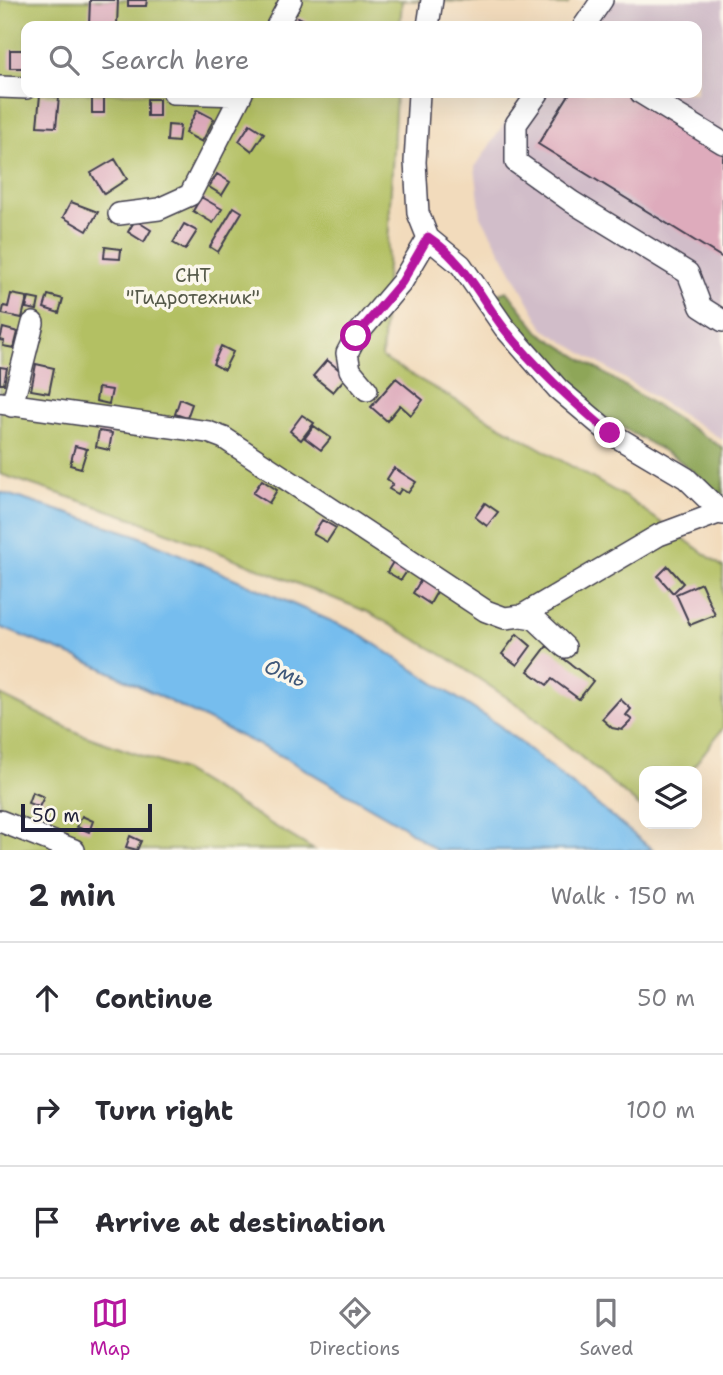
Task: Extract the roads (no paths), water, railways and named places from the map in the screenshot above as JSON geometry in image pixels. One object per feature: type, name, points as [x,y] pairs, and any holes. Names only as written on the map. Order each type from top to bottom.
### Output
[{"type":"street","points":[[280,21],[291,0]]},
{"type":"street","points":[[429,21],[432,0]]},
{"type":"street","points":[[587,21],[602,0]]},
{"type":"street","points":[[0,87],[21,88]]},
{"type":"street","points":[[119,214],[159,209],[190,195],[240,98]]},
{"type":"street","points":[[419,98],[415,162],[418,213],[428,237],[461,265],[504,327],[558,389],[610,433],[686,478],[722,513],[659,535],[521,616]]},
{"type":"street","points":[[534,98],[516,124],[516,162],[572,202],[688,273],[701,307],[723,321]]},
{"type":"street","points":[[649,98],[723,143]]},
{"type":"street","points":[[367,390],[349,370],[347,353],[356,336],[402,282],[428,237]]},
{"type":"street","points":[[33,323],[6,405],[208,432],[224,438],[486,611],[505,618],[534,618],[565,647]]},
{"type":"street","points":[[0,821],[74,850]]},
{"type":"water","name":"Омь","points":[[0,492],[136,535],[356,632],[500,726],[653,850],[436,850],[398,823],[285,758],[100,667],[0,627]]},
{"type":"park label","name":"СНТ \"Гидротехник\"","points":[[193,286]]}]
